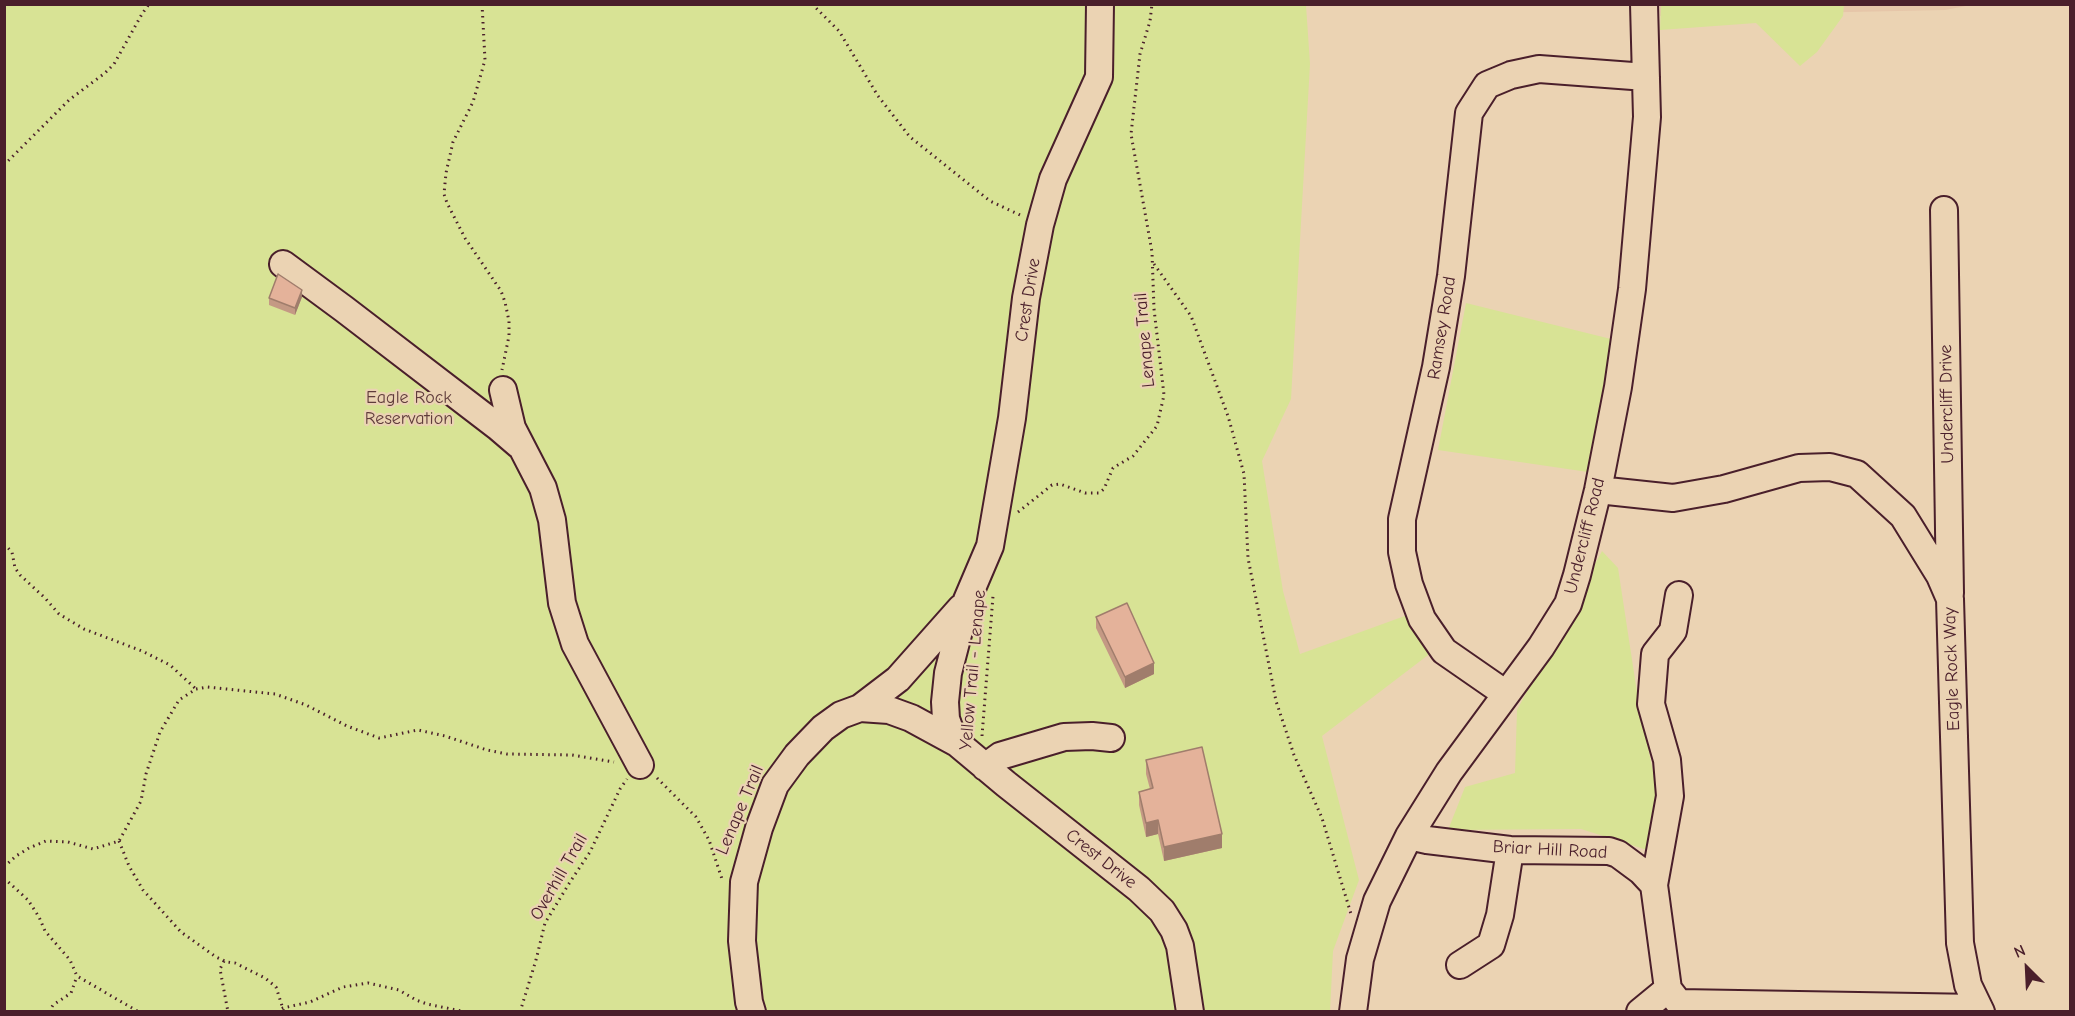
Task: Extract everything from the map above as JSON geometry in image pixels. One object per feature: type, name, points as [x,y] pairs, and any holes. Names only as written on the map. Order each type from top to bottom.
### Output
[{"type":"street","name":"Crest Drive","points":[[1100,4],[1099,77],[1053,179],[1040,225],[1026,298],[1012,418],[992,534],[967,600],[948,673],[945,702],[950,730],[1162,911],[1174,930],[1180,946],[1190,1011]]},
{"type":"street","name":"Undercliff Road","points":[[1353,1011],[1360,959],[1377,901],[1409,836],[1449,772],[1541,647],[1568,604],[1598,490],[1618,387],[1632,289],[1647,117],[1644,4]]},
{"type":"street","name":"Ramsey Road","points":[[1506,694],[1444,651],[1422,619],[1409,584],[1402,552],[1402,519],[1436,366],[1447,298],[1469,113],[1486,85],[1511,75],[1539,69],[1646,77]]},
{"type":"street","name":"Undercliff Drive","points":[[1944,210],[1950,599]]},
{"type":"street","points":[[283,264],[498,427],[525,452]]},
{"type":"street","points":[[503,390],[513,428],[543,488],[552,520],[562,603],[575,644],[640,765]]},
{"type":"street","name":"Eagle Rock Way","points":[[1598,490],[1673,498],[1724,489],[1798,468],[1830,467],[1857,474],[1903,516],[1940,576],[1950,599],[1960,943],[1968,985],[1980,1010]]},
{"type":"street","points":[[1679,595],[1673,631],[1655,654],[1651,704],[1667,760],[1670,796],[1654,885],[1668,989],[1679,1003],[1980,1010]]},
{"type":"street","name":"Crest Drive","points":[[752,1011],[742,941],[744,882],[759,828],[775,785],[797,755],[824,728],[841,715],[860,708],[898,680],[967,600]]},
{"type":"street","name":"Crest Drive","points":[[860,708],[889,710],[911,718],[975,752]]},
{"type":"street","points":[[975,752],[1000,756],[1064,737],[1111,738]]},
{"type":"street","name":"Briar Hill Road","points":[[1409,836],[1510,850],[1609,852],[1618,854],[1629,861],[1654,885]]},
{"type":"street","points":[[1460,965],[1491,945],[1500,915],[1510,850]]},
{"type":"street","points":[[1640,1011],[1668,989]]},
{"type":"path","points":[[4,165],[69,100],[114,64],[141,14],[149,4]]},
{"type":"path","points":[[482,4],[485,60],[473,102],[453,142],[444,194],[465,238],[501,291],[505,302],[509,321],[507,348],[502,362],[503,390]]},
{"type":"path","points":[[812,4],[839,31],[878,96],[910,137],[990,201],[1040,225]]},
{"type":"path","name":"Lenape Trail","points":[[992,534],[1052,485],[1060,484],[1085,493],[1099,493],[1104,489],[1113,468],[1133,456],[1157,426],[1164,394],[1154,309],[1153,262],[1146,208],[1131,134],[1140,54],[1150,21],[1152,4]]},
{"type":"path","points":[[1153,262],[1191,316],[1228,416],[1244,474],[1248,558],[1276,701],[1294,755],[1322,818],[1353,920]]},
{"type":"path","points":[[4,544],[12,552],[15,568],[20,575],[59,614],[84,629],[142,651],[170,665],[196,689]]},
{"type":"path","name":"Yellow Trail - Lenape","points":[[975,752],[994,586]]},
{"type":"path","points":[[4,867],[16,856],[46,841],[68,842],[93,849],[119,841],[141,801],[146,774],[160,732],[179,700],[196,689],[207,687],[275,693],[379,738],[418,730],[507,754],[572,755],[640,765]]},
{"type":"path","name":"Lenape Trail","points":[[640,765],[666,786],[696,817],[709,840],[723,886],[728,874]]},
{"type":"path","name":"Overhill Trail","points":[[520,1011],[545,923],[590,852],[620,789],[640,765]]},
{"type":"path","points":[[119,841],[129,866],[143,890],[181,932],[224,961],[235,963],[265,978],[276,987],[284,1010]]},
{"type":"path","points":[[4,878],[28,900],[45,930],[70,960],[77,976],[139,1011]]},
{"type":"path","points":[[224,961],[220,969],[228,1011]]},
{"type":"path","points":[[49,1011],[53,1005],[71,993],[77,976]]},
{"type":"path","points":[[278,1011],[310,1002],[343,987],[368,983],[399,990],[427,1004],[466,1011]]},
{"type":"path","points":[[485,1011],[506,1011]]},
{"type":"shaded area","points":[[1659,5],[1971,5],[1945,10],[1660,16]]},
{"type":"green space","points":[[1844,4],[1843,16],[1817,52],[1800,66],[1756,23],[1660,30],[1661,5]]},
{"type":"green space","name":"Eagle Rock Reservation","points":[[5,5],[1306,5],[1310,64],[1291,399],[1262,461],[1283,591],[1300,654],[1413,613],[1436,649],[1322,736],[1359,880],[1333,951],[1330,1011],[5,1012]]},
{"type":"green space","points":[[1466,303],[1615,340],[1588,472],[1438,450]]},
{"type":"green space","points":[[1602,551],[1618,568],[1638,699],[1656,786],[1663,855],[1581,829],[1448,830],[1465,787],[1515,773],[1517,710]]},
{"type":"building","points":[[278,274],[302,290],[295,308],[269,298]]},
{"type":"building","points":[[1127,603],[1154,663],[1125,677],[1096,617]]},
{"type":"building","points":[[1202,747],[1222,834],[1164,847],[1158,820],[1146,823],[1139,792],[1153,788],[1146,760]]}]
